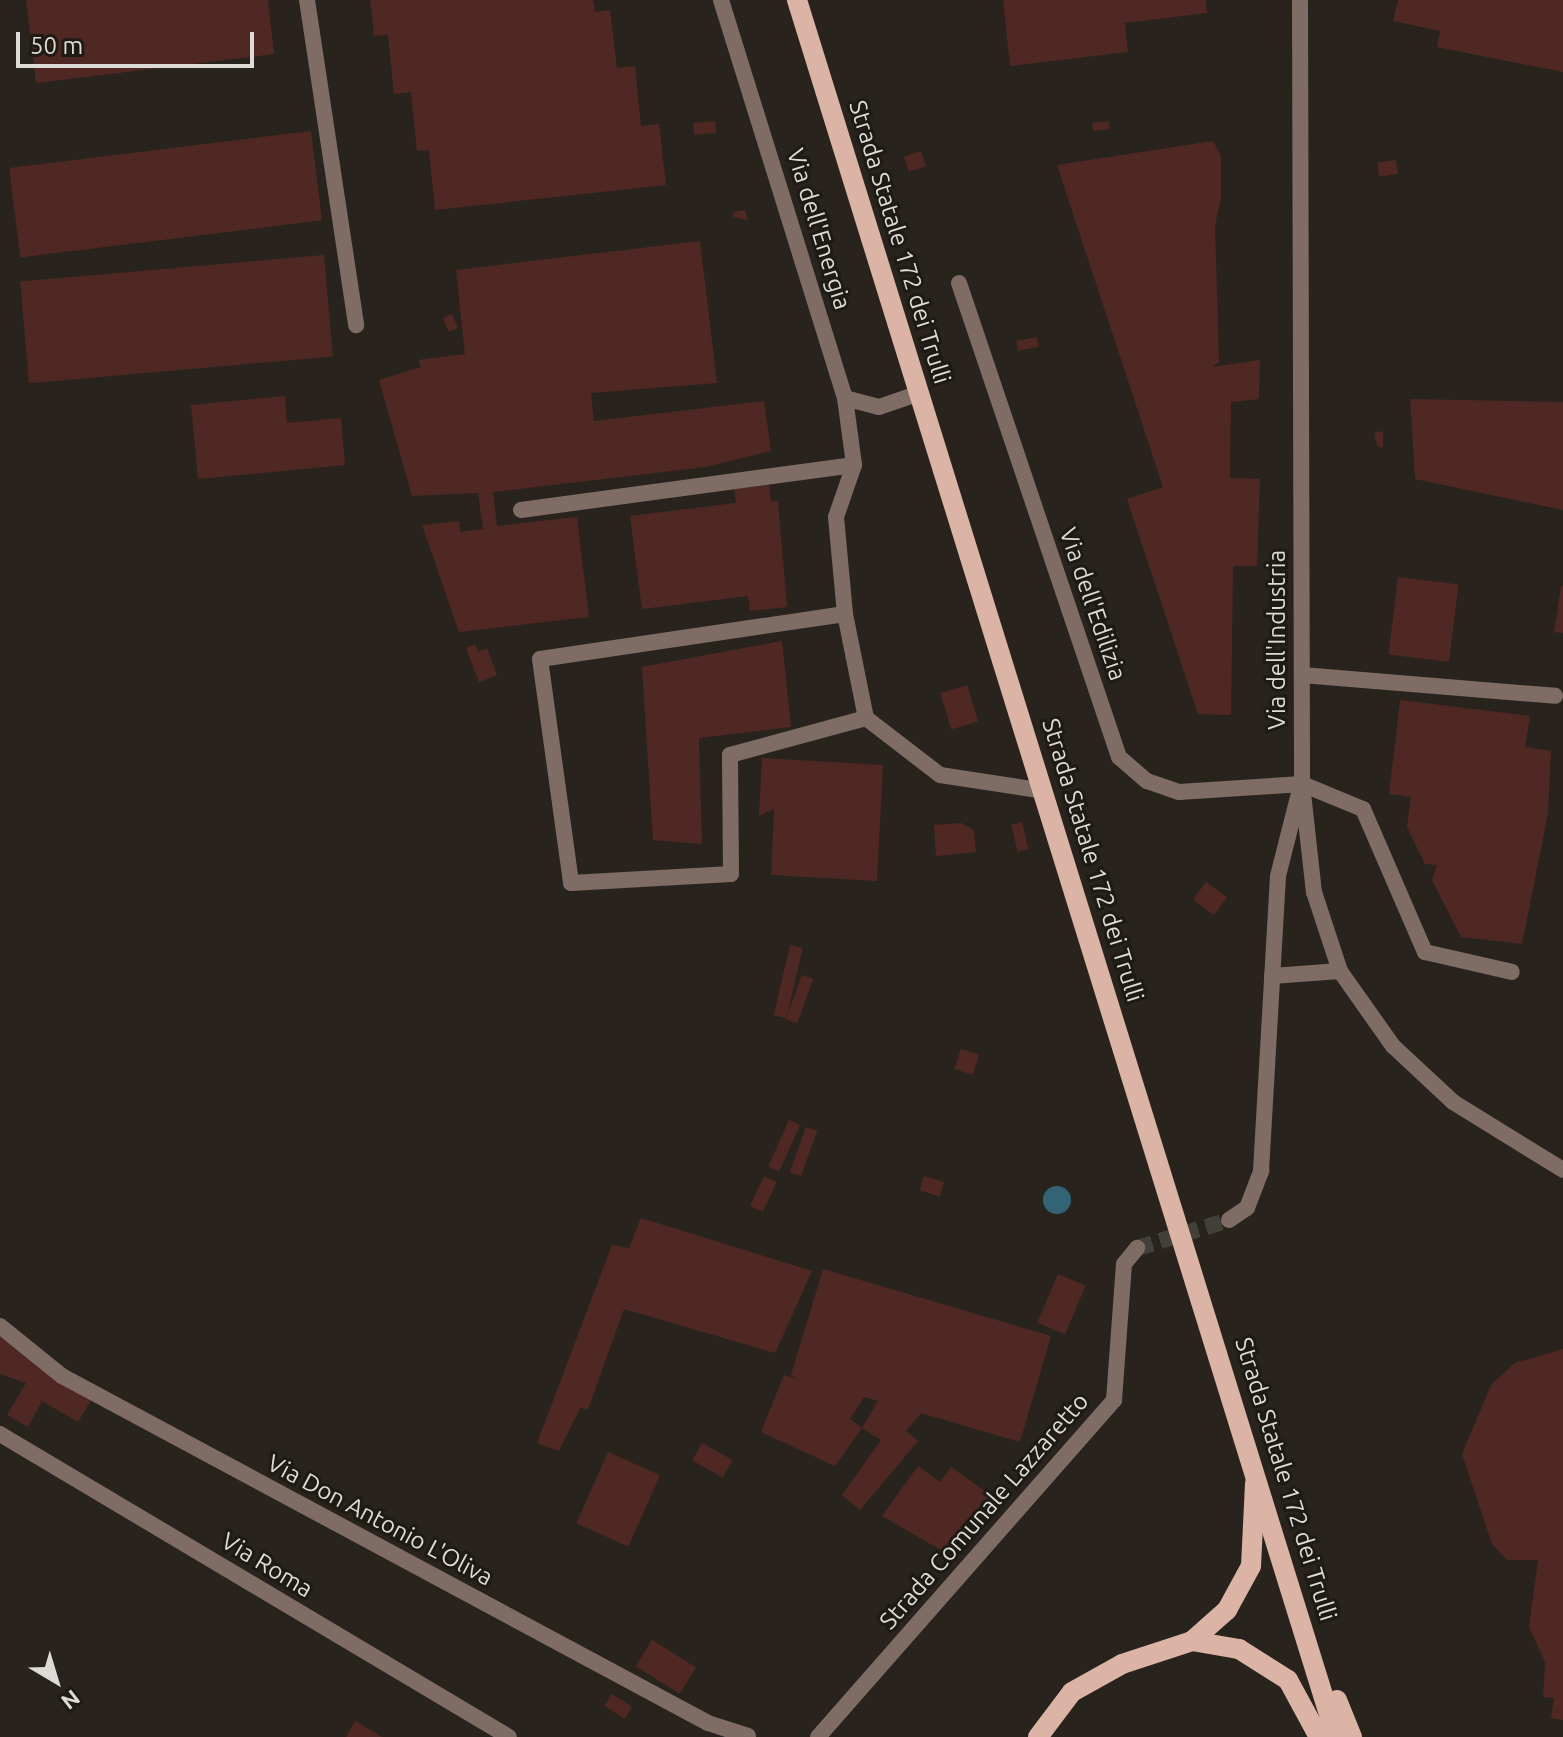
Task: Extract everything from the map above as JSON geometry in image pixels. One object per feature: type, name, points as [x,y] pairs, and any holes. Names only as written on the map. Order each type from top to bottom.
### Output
[{"type":"main road","name":"Strada Statale 172 dei Trulli","points":[[797,0],[1298,1605],[1336,1737]]},
{"type":"main road","points":[[1038,1737],[1072,1692],[1122,1664],[1192,1641],[1227,1610],[1251,1566],[1255,1467]]},
{"type":"main road","points":[[1298,1605],[1352,1737]]},
{"type":"main road","points":[[1192,1641],[1239,1649],[1288,1680],[1319,1737]]},
{"type":"street","points":[[307,0],[356,325]]},
{"type":"street","name":"Via dell'Energia","points":[[721,0],[845,398],[854,465]]},
{"type":"street","name":"Via dell'Industria","points":[[1300,0],[1302,784],[1314,892],[1340,971],[1393,1046],[1453,1102],[1563,1170]]},
{"type":"street","name":"Via dell'Edilizia","points":[[959,283],[1119,757],[1147,781],[1179,792],[1302,784]]},
{"type":"street","points":[[845,398],[879,407],[920,393]]},
{"type":"street","points":[[521,510],[854,465],[836,517],[845,614],[866,718],[940,775],[1044,791]]},
{"type":"street","points":[[845,614],[540,659],[571,883],[731,874],[730,755],[866,718]]},
{"type":"street","points":[[1302,675],[1555,696]]},
{"type":"street","points":[[1229,1220],[1247,1208],[1261,1171],[1278,876],[1302,784],[1363,809],[1425,952],[1512,972]]},
{"type":"street","points":[[1272,976],[1340,971]]},
{"type":"street","name":"Strada Comunale Lazzaretto","points":[[818,1737],[1114,1400],[1124,1264],[1137,1248]]},
{"type":"street","name":"Via Don Antonio L'Oliva","points":[[0,1326],[62,1376],[708,1723],[749,1737]]},
{"type":"street","name":"Via Roma","points":[[0,1434],[509,1737]]},
{"type":"water","points":[[1057,1186],[1067,1190],[1071,1200],[1067,1210],[1057,1214],[1047,1210],[1043,1200],[1047,1190]]},
{"type":"building","points":[[26,0],[268,0],[274,54],[36,83]]},
{"type":"building","points":[[370,0],[593,0],[595,12],[610,10],[617,68],[635,66],[641,126],[659,124],[666,185],[435,210],[429,150],[417,151],[411,92],[394,94],[388,35],[374,36]]},
{"type":"building","points":[[1003,0],[1206,0],[1207,13],[1125,23],[1128,52],[1010,66]]},
{"type":"building","points":[[1398,0],[1563,0],[1563,72],[1437,47],[1440,31],[1393,21]]},
{"type":"building","points":[[715,121],[716,133],[694,135],[693,123]]},
{"type":"building","points":[[1109,121],[1110,129],[1093,131],[1092,123]]},
{"type":"building","points":[[311,131],[322,220],[20,257],[9,168]]},
{"type":"building","points":[[1213,141],[1221,156],[1221,197],[1215,225],[1219,362],[1212,367],[1260,360],[1259,399],[1231,402],[1230,478],[1260,479],[1257,566],[1233,566],[1231,715],[1198,714],[1127,499],[1163,487],[1057,165]]},
{"type":"building","points":[[921,151],[926,166],[909,172],[904,157]]},
{"type":"building","points":[[1396,160],[1398,174],[1379,177],[1377,163]]},
{"type":"building","points":[[745,210],[748,220],[733,217],[734,212]]},
{"type":"building","points":[[700,241],[717,383],[591,393],[594,421],[764,401],[771,451],[706,467],[493,492],[497,526],[577,517],[589,617],[459,632],[422,525],[459,521],[460,532],[483,529],[478,493],[412,496],[379,380],[421,367],[418,360],[465,354],[456,270]]},
{"type":"building","points":[[324,255],[333,357],[29,383],[20,282]]},
{"type":"building","points":[[452,314],[458,328],[449,332],[443,318]]},
{"type":"building","points":[[1037,337],[1039,347],[1018,351],[1016,341]]},
{"type":"building","points":[[285,396],[287,423],[341,418],[345,465],[198,479],[191,405]]},
{"type":"building","points":[[1410,399],[1563,402],[1563,510],[1415,479]]},
{"type":"building","points":[[1383,431],[1383,448],[1377,446],[1374,433]]},
{"type":"building","points":[[769,485],[771,502],[778,501],[787,607],[750,611],[748,596],[642,609],[630,516],[736,503],[734,489]]},
{"type":"building","points":[[1398,577],[1459,584],[1449,662],[1388,654]]},
{"type":"building","points":[[1563,586],[1563,633],[1554,632]]},
{"type":"building","points":[[782,641],[791,727],[699,738],[702,844],[653,840],[642,667]]},
{"type":"building","points":[[475,644],[478,652],[487,648],[497,675],[479,682],[466,648]]},
{"type":"building","points":[[967,685],[978,721],[951,730],[940,693]]},
{"type":"building","points":[[1400,700],[1530,716],[1525,747],[1551,751],[1548,813],[1522,944],[1461,937],[1432,880],[1437,865],[1425,864],[1407,827],[1411,797],[1389,794]]},
{"type":"building","points":[[762,758],[883,765],[877,881],[771,875],[774,809],[759,816]]},
{"type":"building","points":[[1022,822],[1028,849],[1018,852],[1011,824]]},
{"type":"building","points":[[961,823],[974,830],[976,852],[936,856],[934,825]]},
{"type":"building","points":[[1206,882],[1227,897],[1214,915],[1193,900]]},
{"type":"building","points":[[790,945],[803,948],[786,1018],[774,1015]]},
{"type":"building","points":[[802,975],[813,979],[797,1023],[786,1019]]},
{"type":"building","points":[[961,1049],[979,1055],[973,1075],[955,1069]]},
{"type":"building","points":[[789,1120],[800,1125],[779,1171],[768,1167]]},
{"type":"building","points":[[806,1127],[817,1131],[801,1176],[790,1172]]},
{"type":"building","points":[[764,1176],[777,1182],[763,1212],[750,1206]]},
{"type":"building","points":[[924,1176],[944,1182],[940,1196],[920,1190]]},
{"type":"building","points":[[641,1218],[812,1271],[775,1353],[624,1309],[588,1409],[580,1408],[559,1451],[537,1443],[612,1245],[629,1248]]},
{"type":"building","points":[[823,1269],[1051,1336],[1020,1442],[921,1413],[906,1431],[918,1441],[860,1510],[842,1495],[881,1440],[862,1428],[835,1466],[761,1432],[784,1375],[798,1379],[791,1375]],"holes":[[[864,1397],[878,1401],[862,1428],[850,1419]]]},
{"type":"building","points":[[1058,1274],[1086,1286],[1065,1335],[1037,1323]]},
{"type":"building","points":[[0,1331],[93,1397],[78,1422],[42,1401],[28,1427],[7,1415],[26,1383],[0,1374]]},
{"type":"building","points":[[1563,1349],[1563,1720],[1551,1718],[1554,1698],[1543,1697],[1545,1662],[1529,1627],[1538,1560],[1507,1560],[1492,1544],[1462,1454],[1491,1385],[1515,1363]]},
{"type":"building","points":[[702,1443],[733,1460],[723,1477],[692,1460]]},
{"type":"building","points":[[608,1452],[660,1475],[628,1546],[576,1523]]},
{"type":"building","points":[[918,1466],[940,1482],[951,1467],[997,1500],[946,1553],[882,1516]]},
{"type":"building","points":[[652,1640],[696,1668],[680,1694],[636,1666]]},
{"type":"building","points":[[612,1694],[632,1707],[625,1719],[604,1706]]},
{"type":"building","points":[[355,1721],[382,1737],[346,1737]]},
{"type":"tunnel","points":[[1137,1248],[1229,1220]]}]
